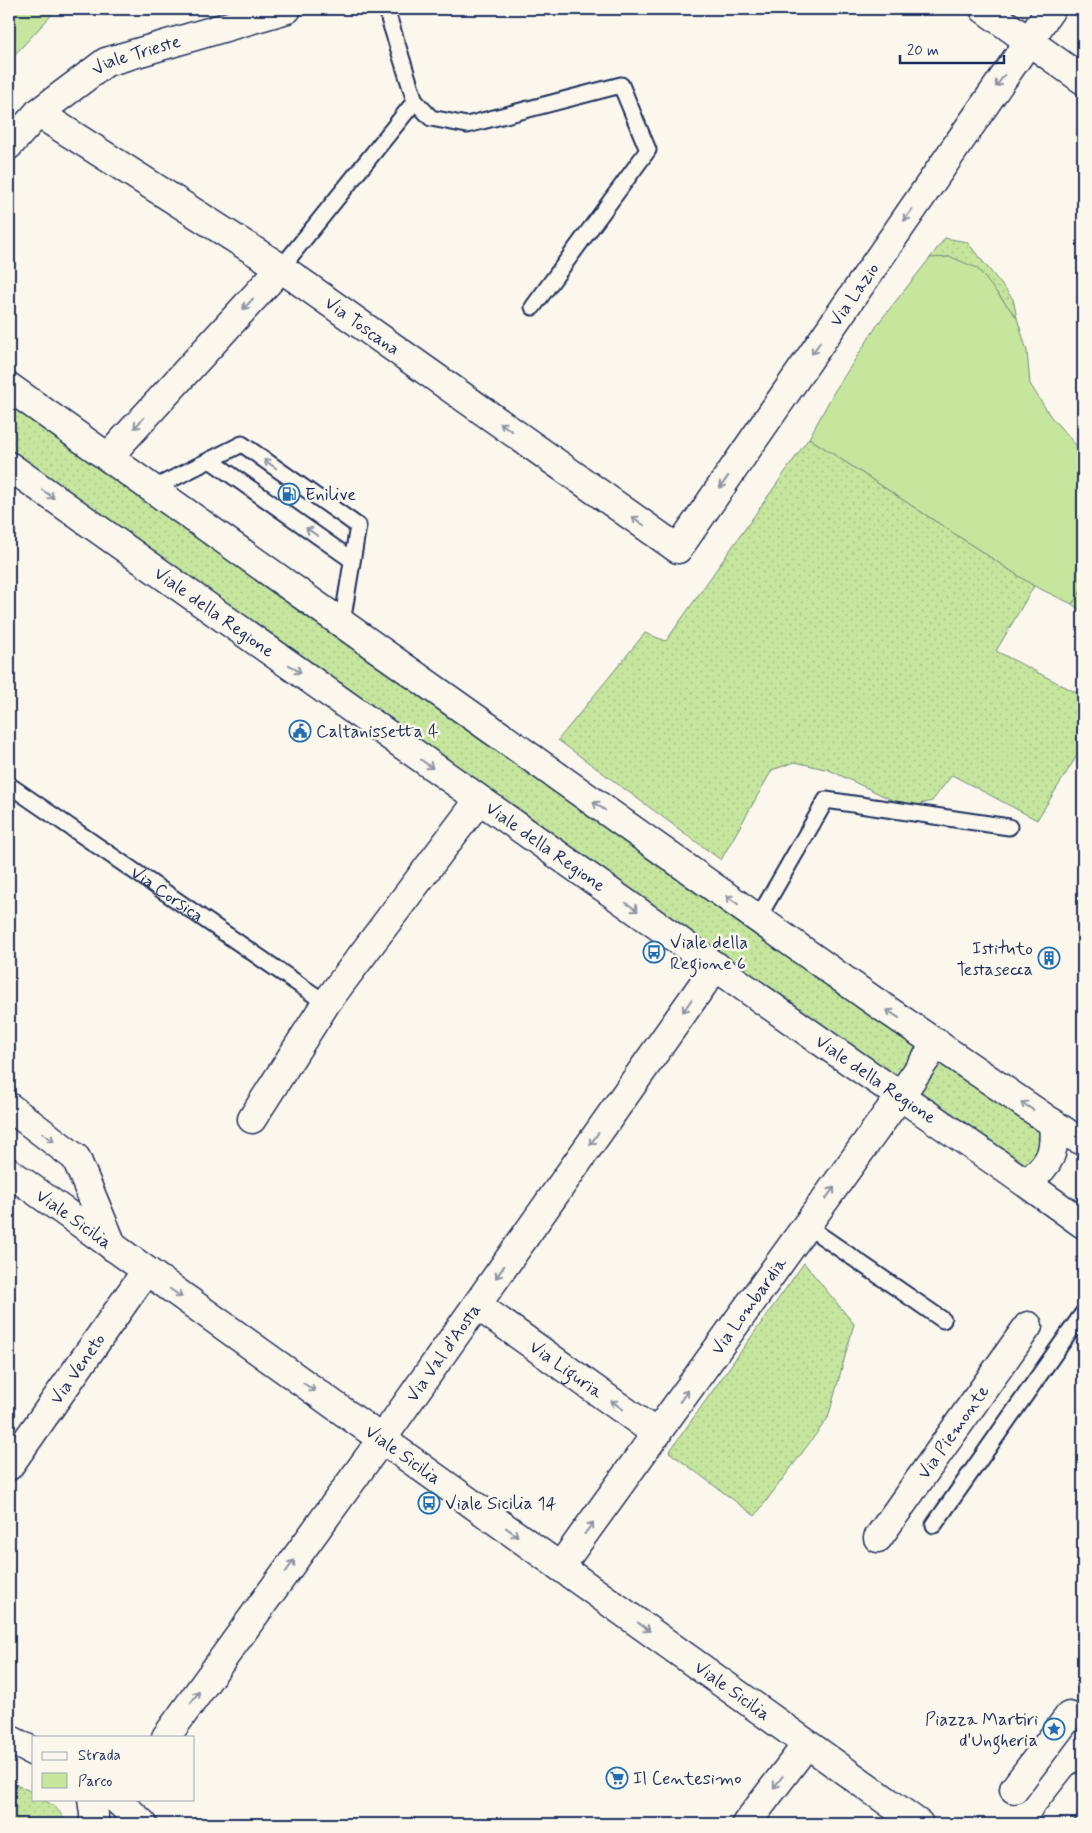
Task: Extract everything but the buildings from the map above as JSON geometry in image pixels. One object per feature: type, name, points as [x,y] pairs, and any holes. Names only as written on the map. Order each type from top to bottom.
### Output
[{"type":"street","name":"Viale Trieste","points":[[9,144],[38,113],[106,62],[286,9]]},
{"type":"street","points":[[984,9],[1083,80]]},
{"type":"street","name":"Via Lazio","points":[[678,549],[1051,9]]},
{"type":"street","name":"Via Toscana","points":[[38,113],[281,268],[678,549]]},
{"type":"street","points":[[108,457],[281,268]]},
{"type":"street","points":[[9,387],[758,918],[1070,1135],[1083,1141]]},
{"type":"street","name":"Viale della Regione","points":[[9,466],[479,800],[900,1096],[1027,1182],[1082,1223]]},
{"type":"street","points":[[252,1119],[326,1003],[479,800]]},
{"type":"street","name":"Via Val d'Aosta","points":[[167,1736],[382,1439],[716,966]]},
{"type":"street","name":"Via Lombardia","points":[[560,1567],[937,1043]]},
{"type":"street","points":[[9,1107],[76,1158],[113,1247]]},
{"type":"street","points":[[1027,1182],[1041,1172],[1051,1158],[1055,1141],[1054,1123]]},
{"type":"street","name":"Viale Sicilia","points":[[9,1172],[807,1744],[912,1822]]},
{"type":"street","points":[[1082,1223],[1080,1205],[1083,1195]]},
{"type":"street","name":"Via Veneto","points":[[9,1466],[146,1271]]},
{"type":"street","name":"Via Liguria","points":[[477,1305],[657,1434]]},
{"type":"street","name":"Via Piemonte","points":[[878,1538],[1028,1326]]},
{"type":"street","points":[[1014,1789],[1078,1713]]},
{"type":"street","points":[[9,1739],[32,1751]]},
{"type":"street","points":[[746,1824],[807,1744]]},
{"type":"street","points":[[1053,1824],[1083,1786]]},
{"type":"street","points":[[92,1800],[94,1824]]},
{"type":"street","points":[[118,1800],[143,1824]]},
{"type":"lane","points":[[386,9],[416,101],[431,118],[467,125],[621,85],[648,150],[533,306]]},
{"type":"lane","points":[[281,268],[416,101]]},
{"type":"lane","points":[[152,488],[242,444],[358,526],[342,623]]},
{"type":"lane","points":[[210,460],[352,560]]},
{"type":"lane","name":"Via Corsica","points":[[9,785],[326,1003]]},
{"type":"lane","points":[[758,918],[826,800],[1009,827]]},
{"type":"lane","points":[[807,1226],[943,1320]]},
{"type":"lane","points":[[934,1525],[1083,1313]]},
{"type":"green space","points":[[9,9],[57,9],[9,61]]},
{"type":"green space","points":[[945,238],[967,242],[1013,299],[1017,318],[998,294],[951,257],[930,258]]},
{"type":"green space","points":[[951,257],[977,268],[1017,318],[1027,351],[1030,384],[1051,417],[1083,453],[1083,588],[1072,604],[1034,586],[809,438],[834,392],[880,321],[930,258]]},
{"type":"green space","points":[[9,387],[1053,1123],[1027,1182],[9,465]]},
{"type":"green space","points":[[809,438],[1034,586],[996,651],[1083,696],[1083,746],[1037,820],[952,775],[932,801],[913,806],[890,799],[829,770],[795,762],[772,770],[721,860],[558,740],[645,633],[666,641]]},
{"type":"green space","points":[[1083,588],[1083,613],[1072,604]]},
{"type":"green space","points":[[804,1263],[854,1324],[828,1418],[755,1516],[669,1452]]},
{"type":"green space","points":[[9,1781],[32,1792],[32,1800],[45,1801],[54,1806],[66,1824],[9,1824]]},
{"type":"place","name":"Enilive","points":[[289,494]]},
{"type":"place","name":"Caltanissetta 4","points":[[300,731]]},
{"type":"place","name":"Viale della Regione 6","points":[[654,952]]},
{"type":"place","name":"Istituto Testasecca","points":[[1049,958]]},
{"type":"place","name":"Viale Sicilia 14","points":[[429,1503]]},
{"type":"place","name":"Piazza Martiri d'Ungheria","points":[[1054,1729]]},
{"type":"place","name":"Il Centesimo","points":[[617,1778]]}]
